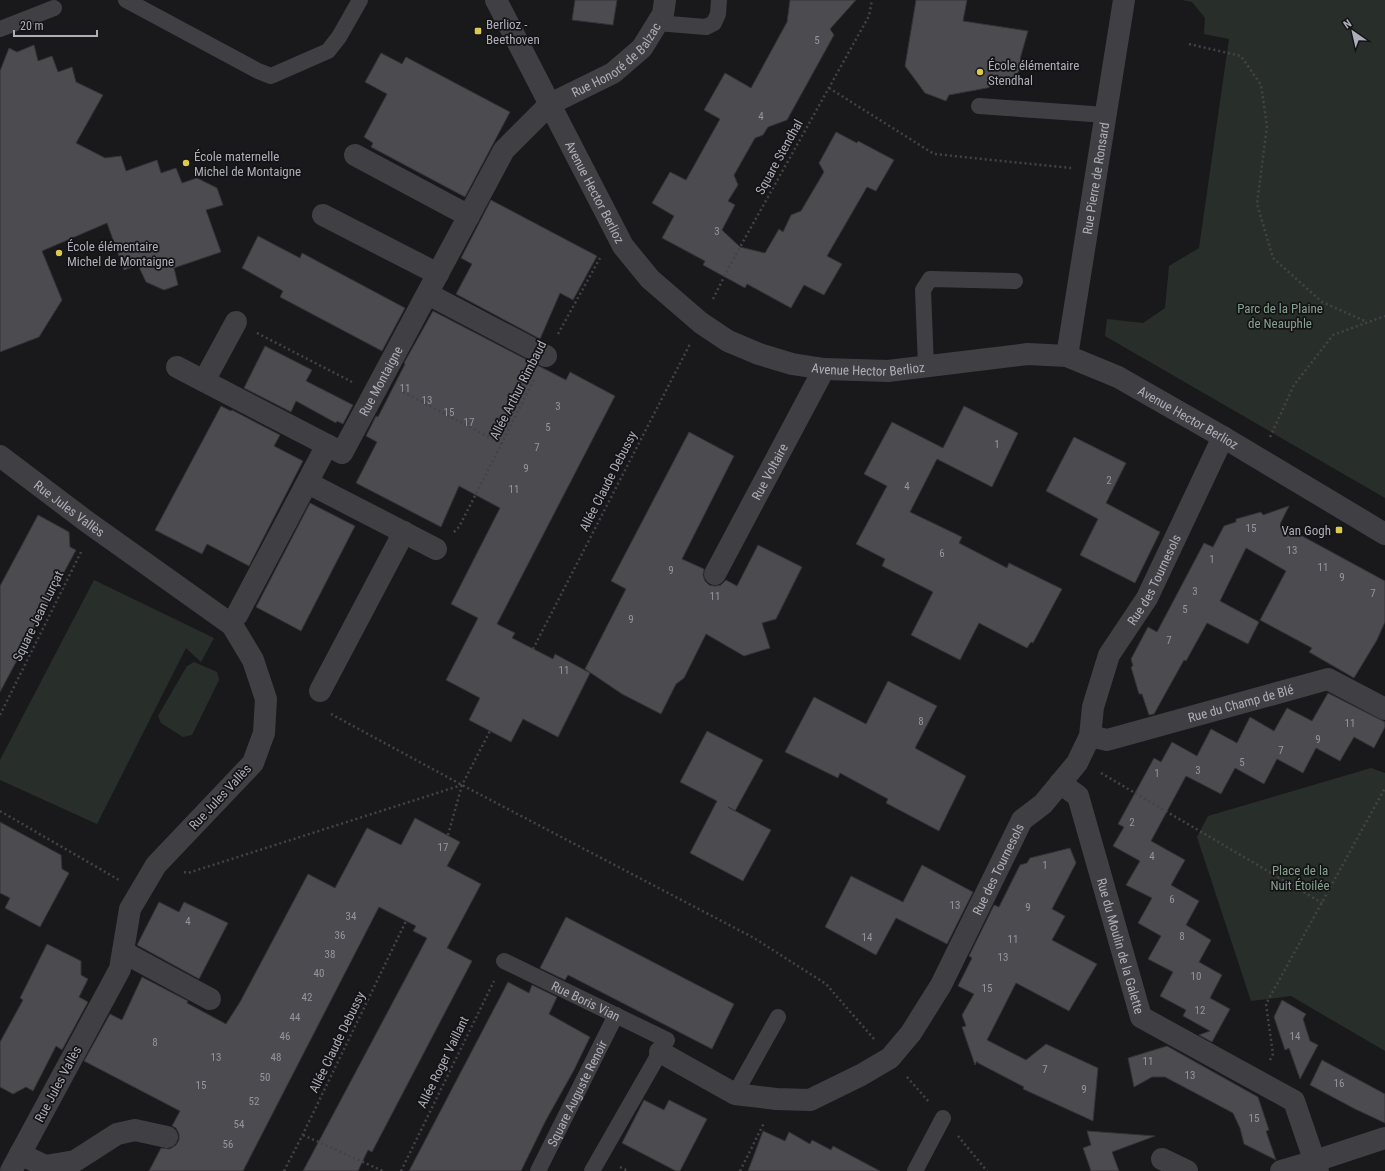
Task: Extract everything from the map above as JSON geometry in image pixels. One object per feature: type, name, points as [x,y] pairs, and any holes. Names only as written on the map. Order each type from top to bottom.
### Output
[{"type":"street","name":"Avenue Hector Berlioz","points":[[496,0],[623,246],[650,279],[701,323],[728,341],[759,354],[792,364],[824,369],[888,371],[1028,354],[1067,356],[1118,377],[1223,437],[1385,534]]},
{"type":"street","name":"Rue Honoré de Balzac","points":[[550,104],[613,74],[642,48],[663,14],[665,0]]},
{"type":"street","name":"Rue Pierre de Ronsard","points":[[1067,356],[1124,0]]},
{"type":"street","name":"Rue Montaigne","points":[[177,367],[342,453],[504,150],[550,104]]},
{"type":"street","points":[[355,155],[469,216]]},
{"type":"street","points":[[322,215],[438,274]]},
{"type":"street","points":[[428,294],[546,356]]},
{"type":"street","points":[[204,381],[236,322]]},
{"type":"street","name":"Rue Voltaire","points":[[715,574],[824,369]]},
{"type":"street","name":"Rue des Tournesols","points":[[664,1046],[735,1094],[776,1099],[810,1100],[861,1075],[890,1058],[911,1033],[941,985],[1022,820],[1043,804],[1077,763],[1090,736],[1093,707],[1108,654],[1147,598],[1223,437]]},
{"type":"street","points":[[238,615],[328,446]]},
{"type":"street","name":"Rue Jules Vallès","points":[[0,456],[94,526],[232,625],[253,660],[266,699],[264,733],[252,763],[156,864],[130,909],[120,969],[15,1164]]},
{"type":"street","points":[[308,482],[436,549]]},
{"type":"street","points":[[323,701],[404,532]]},
{"type":"street","name":"Rue du Champ de Blé","points":[[1090,736],[1107,740],[1328,679],[1385,709]]},
{"type":"street","name":"Rue du Moulin de la Galette","points":[[1060,783],[1078,796],[1141,1017],[1294,1101],[1317,1166]]},
{"type":"street","points":[[123,952],[210,998]]},
{"type":"street","points":[[15,1164],[45,1166],[75,1161],[117,1134],[135,1130],[167,1137]]},
{"type":"street","points":[[1281,1171],[1317,1166],[1385,1138]]},
{"type":"street","points":[[1162,1159],[1187,1171]]},
{"type":"lane","points":[[126,0],[258,71],[271,76],[328,51],[339,37],[360,0]]},
{"type":"lane","points":[[657,23],[706,27],[714,23],[718,14],[719,0]]},
{"type":"lane","points":[[0,29],[54,8]]},
{"type":"lane","points":[[979,106],[1106,115]]},
{"type":"lane","points":[[926,366],[923,290],[930,279],[1015,281]]},
{"type":"lane","name":"Rue Boris Vian","points":[[504,961],[616,1015],[664,1046]]},
{"type":"lane","name":"Square Auguste Renoir","points":[[538,1171],[616,1015]]},
{"type":"lane","points":[[735,1094],[778,1018]]},
{"type":"lane","points":[[592,1171],[664,1046]]},
{"type":"lane","points":[[915,1171],[943,1118]]},
{"type":"path","name":"Square Stendhal","points":[[701,323],[730,265],[869,16],[872,0]]},
{"type":"path","points":[[1189,44],[1241,56],[1261,85],[1267,126],[1257,204],[1273,258],[1322,302],[1367,322]]},
{"type":"path","points":[[829,88],[934,154],[1097,170]]},
{"type":"path","name":"Allée Arthur Rimbaud","points":[[436,549],[459,527],[546,356],[599,258],[623,246]]},
{"type":"path","points":[[1260,459],[1294,385],[1333,336],[1385,316]]},
{"type":"path","points":[[236,322],[502,444]]},
{"type":"path","name":"Allée Claude Debussy","points":[[533,649],[701,323]]},
{"type":"path","name":"Square Jean Lurçat","points":[[0,715],[94,526]]},
{"type":"path","points":[[323,701],[462,785],[754,938],[826,984],[943,1118],[987,1171]]},
{"type":"path","points":[[448,836],[462,785],[490,731]]},
{"type":"path","points":[[1095,770],[1322,903]]},
{"type":"path","points":[[156,864],[188,873],[462,785]]},
{"type":"path","points":[[1257,1081],[1273,1054],[1266,1004],[1385,788]]},
{"type":"path","points":[[0,811],[140,892]]},
{"type":"path","name":"Allée Claude Debussy","points":[[284,1171],[406,921]]},
{"type":"path","name":"Allée Roger Vaillant","points":[[401,1171],[504,961]]},
{"type":"path","points":[[303,1134],[383,1171]]},
{"type":"green space","name":"Parc de la Plaine de Neauphle","points":[[1182,0],[1385,0],[1385,498],[1105,336],[1107,319],[1143,323],[1165,308],[1169,266],[1199,248],[1229,39],[1204,34],[1205,18],[1192,2]]},
{"type":"green space","points":[[94,580],[214,638],[201,662],[186,648],[97,824],[0,780],[0,760]]},
{"type":"green space","points":[[194,662],[217,672],[219,680],[192,735],[183,737],[161,723],[158,716],[187,666]]},
{"type":"green space","name":"Place de la Nuit Étoilée","points":[[1371,768],[1385,773],[1385,1051],[1291,996],[1251,1001],[1197,837],[1208,816]]},
{"type":"building","points":[[575,0],[617,0],[613,25],[572,20]]},
{"type":"building","points":[[790,0],[856,0],[830,29],[834,35],[787,120],[768,127],[763,135],[755,138],[734,175],[738,185],[728,201],[735,205],[722,230],[740,247],[765,253],[779,229],[783,232],[791,215],[801,211],[824,172],[819,163],[836,132],[857,143],[858,141],[894,160],[876,191],[867,187],[827,256],[842,264],[824,295],[804,285],[791,308],[747,284],[745,288],[703,265],[705,261],[662,238],[674,216],[652,203],[670,172],[686,180],[720,119],[704,110],[725,73],[751,88],[787,22]]},
{"type":"building","points":[[916,0],[967,0],[963,21],[1028,31],[1020,59],[1026,63],[1006,86],[1002,82],[987,88],[949,95],[946,101],[925,93],[905,66]]},
{"type":"building","points":[[34,45],[38,61],[52,56],[58,72],[72,67],[76,82],[103,95],[76,143],[105,158],[121,156],[126,171],[157,160],[161,173],[176,168],[182,183],[197,178],[217,188],[223,205],[206,210],[221,252],[174,268],[178,285],[164,290],[146,282],[138,265],[124,270],[107,223],[42,251],[62,300],[39,337],[0,352],[0,71],[9,48],[17,52]]},
{"type":"building","points":[[381,53],[402,64],[406,57],[510,112],[465,197],[371,147],[373,143],[364,137],[387,94],[365,82]]},
{"type":"building","points":[[491,200],[597,256],[573,300],[560,293],[540,339],[456,294],[472,264],[461,258]]},
{"type":"building","points":[[258,236],[300,258],[302,253],[405,308],[382,351],[280,297],[283,291],[242,268]]},
{"type":"building","points":[[433,311],[566,380],[570,372],[615,396],[497,624],[515,633],[512,638],[553,659],[555,654],[590,673],[558,737],[523,719],[511,742],[469,720],[480,698],[446,680],[478,618],[451,604],[500,508],[459,486],[441,527],[356,483],[377,442],[366,436],[376,416],[378,417],[405,364],[404,363]]},
{"type":"building","points":[[265,346],[312,370],[306,381],[353,405],[343,424],[337,421],[336,423],[296,401],[291,412],[244,388]]},
{"type":"building","points":[[221,406],[231,411],[232,410],[280,435],[274,446],[303,461],[249,566],[207,544],[202,554],[155,530]]},
{"type":"building","points":[[964,406],[1018,433],[992,487],[937,459],[910,512],[962,537],[959,543],[1007,568],[1009,563],[1062,589],[1033,643],[1031,642],[1027,648],[979,623],[960,660],[911,635],[933,592],[882,566],[885,559],[856,544],[887,486],[864,474],[892,422],[943,448]]},
{"type":"building","points":[[689,432],[734,456],[682,559],[704,569],[703,575],[705,581],[709,585],[715,586],[721,585],[726,580],[737,586],[758,545],[802,567],[776,619],[762,623],[770,648],[744,656],[706,634],[684,678],[676,684],[661,714],[622,694],[585,669],[626,589],[611,581]]},
{"type":"building","points":[[1074,437],[1126,463],[1106,503],[1160,532],[1135,583],[1080,555],[1098,519],[1046,491]]},
{"type":"building","points":[[310,503],[355,526],[301,631],[256,607]]},
{"type":"building","points":[[1289,506],[1280,524],[1385,581],[1385,622],[1377,640],[1354,678],[1309,652],[1312,648],[1260,620],[1286,571],[1246,548],[1220,601],[1259,622],[1248,644],[1207,623],[1186,661],[1184,660],[1154,714],[1149,715],[1142,694],[1139,694],[1131,667],[1133,666],[1131,659],[1148,627],[1157,632],[1204,543],[1213,547],[1224,526],[1236,522],[1236,519],[1261,512],[1263,515]]},
{"type":"building","points":[[38,515],[69,532],[70,547],[76,550],[0,692],[0,586]]},
{"type":"building","points":[[888,681],[937,706],[915,748],[966,776],[939,831],[886,803],[888,799],[840,773],[838,778],[785,752],[814,697],[866,724]]},
{"type":"building","points":[[1328,693],[1385,722],[1385,727],[1374,748],[1354,737],[1340,761],[1316,748],[1303,773],[1277,759],[1264,784],[1235,768],[1221,794],[1186,776],[1151,841],[1185,860],[1171,885],[1199,901],[1186,925],[1211,940],[1199,962],[1222,975],[1210,998],[1230,1009],[1212,1042],[1199,1035],[1210,1031],[1183,1016],[1186,1010],[1160,996],[1173,972],[1148,959],[1161,936],[1138,923],[1152,898],[1126,885],[1140,861],[1113,846],[1124,827],[1118,824],[1154,758],[1161,762],[1172,742],[1197,756],[1211,729],[1237,743],[1250,717],[1274,731],[1287,708],[1312,721]]},
{"type":"building","points":[[707,731],[763,760],[735,811],[771,830],[743,881],[690,853],[717,801],[680,782]]},
{"type":"building","points":[[415,818],[460,842],[447,866],[481,884],[447,948],[472,961],[372,1152],[368,1150],[358,1171],[303,1171],[427,938],[413,931],[416,926],[379,907],[243,1171],[149,1171],[161,1148],[170,1149],[176,1145],[179,1140],[179,1134],[176,1128],[172,1126],[180,1111],[84,1061],[110,1014],[122,1020],[142,977],[188,1001],[187,1003],[226,1024],[240,1002],[308,874],[335,888],[367,828],[401,845]]},
{"type":"building","points":[[0,822],[61,855],[62,869],[69,873],[40,927],[5,908],[10,898],[0,893]]},
{"type":"building","points":[[1070,848],[1076,863],[1052,909],[1065,916],[1052,940],[1097,964],[1069,1011],[1016,983],[987,1040],[1026,1060],[1046,1044],[1098,1068],[1093,1121],[1023,1089],[1024,1087],[978,1063],[977,1061],[975,1065],[962,1027],[966,1026],[962,1015],[974,994],[958,986],[972,958],[969,956],[994,905],[999,907],[1020,865],[1027,863],[1030,858]]},
{"type":"building","points":[[922,865],[973,892],[947,944],[896,918],[876,955],[825,927],[851,876],[903,902]]},
{"type":"building","points":[[159,902],[179,912],[184,902],[228,923],[199,979],[137,945]]},
{"type":"building","points":[[566,917],[734,1004],[712,1049],[568,975],[565,980],[540,968]]},
{"type":"building","points":[[47,944],[81,961],[81,975],[88,979],[79,997],[88,1002],[62,1050],[56,1046],[33,1091],[26,1087],[13,1094],[0,1087],[0,1042],[23,1000],[20,998]]},
{"type":"building","points":[[508,982],[529,993],[532,985],[557,997],[549,1014],[590,1037],[574,1070],[546,1120],[521,1171],[409,1171]]},
{"type":"building","points":[[1282,1000],[1306,1014],[1303,1019],[1310,1041],[1318,1045],[1300,1079],[1289,1048],[1285,1050],[1274,1017]]},
{"type":"building","points":[[1167,1046],[1258,1097],[1269,1130],[1266,1131],[1276,1160],[1244,1144],[1240,1128],[1233,1113],[1165,1077],[1152,1077],[1134,1087],[1128,1058]]},
{"type":"building","points":[[1322,1060],[1385,1094],[1385,1123],[1310,1085]]},
{"type":"building","points":[[644,1100],[664,1110],[669,1100],[707,1119],[680,1171],[676,1171],[622,1143]]},
{"type":"building","points":[[763,1131],[785,1141],[789,1132],[810,1144],[812,1140],[831,1150],[833,1146],[880,1171],[748,1171]]},
{"type":"building","points":[[1087,1131],[1155,1136],[1112,1152],[1119,1171],[1091,1171],[1083,1148],[1091,1145]]},
{"type":"place","name":"Berlioz - Beethoven","points":[[478,31]]},
{"type":"place","name":"École élémentaire Stendhal","points":[[980,72]]},
{"type":"place","name":"École maternelle Michel de Montaigne","points":[[186,163]]},
{"type":"place","name":"École élémentaire Michel de Montaigne","points":[[59,253]]},
{"type":"place","name":"Van Gogh","points":[[1339,530]]}]
